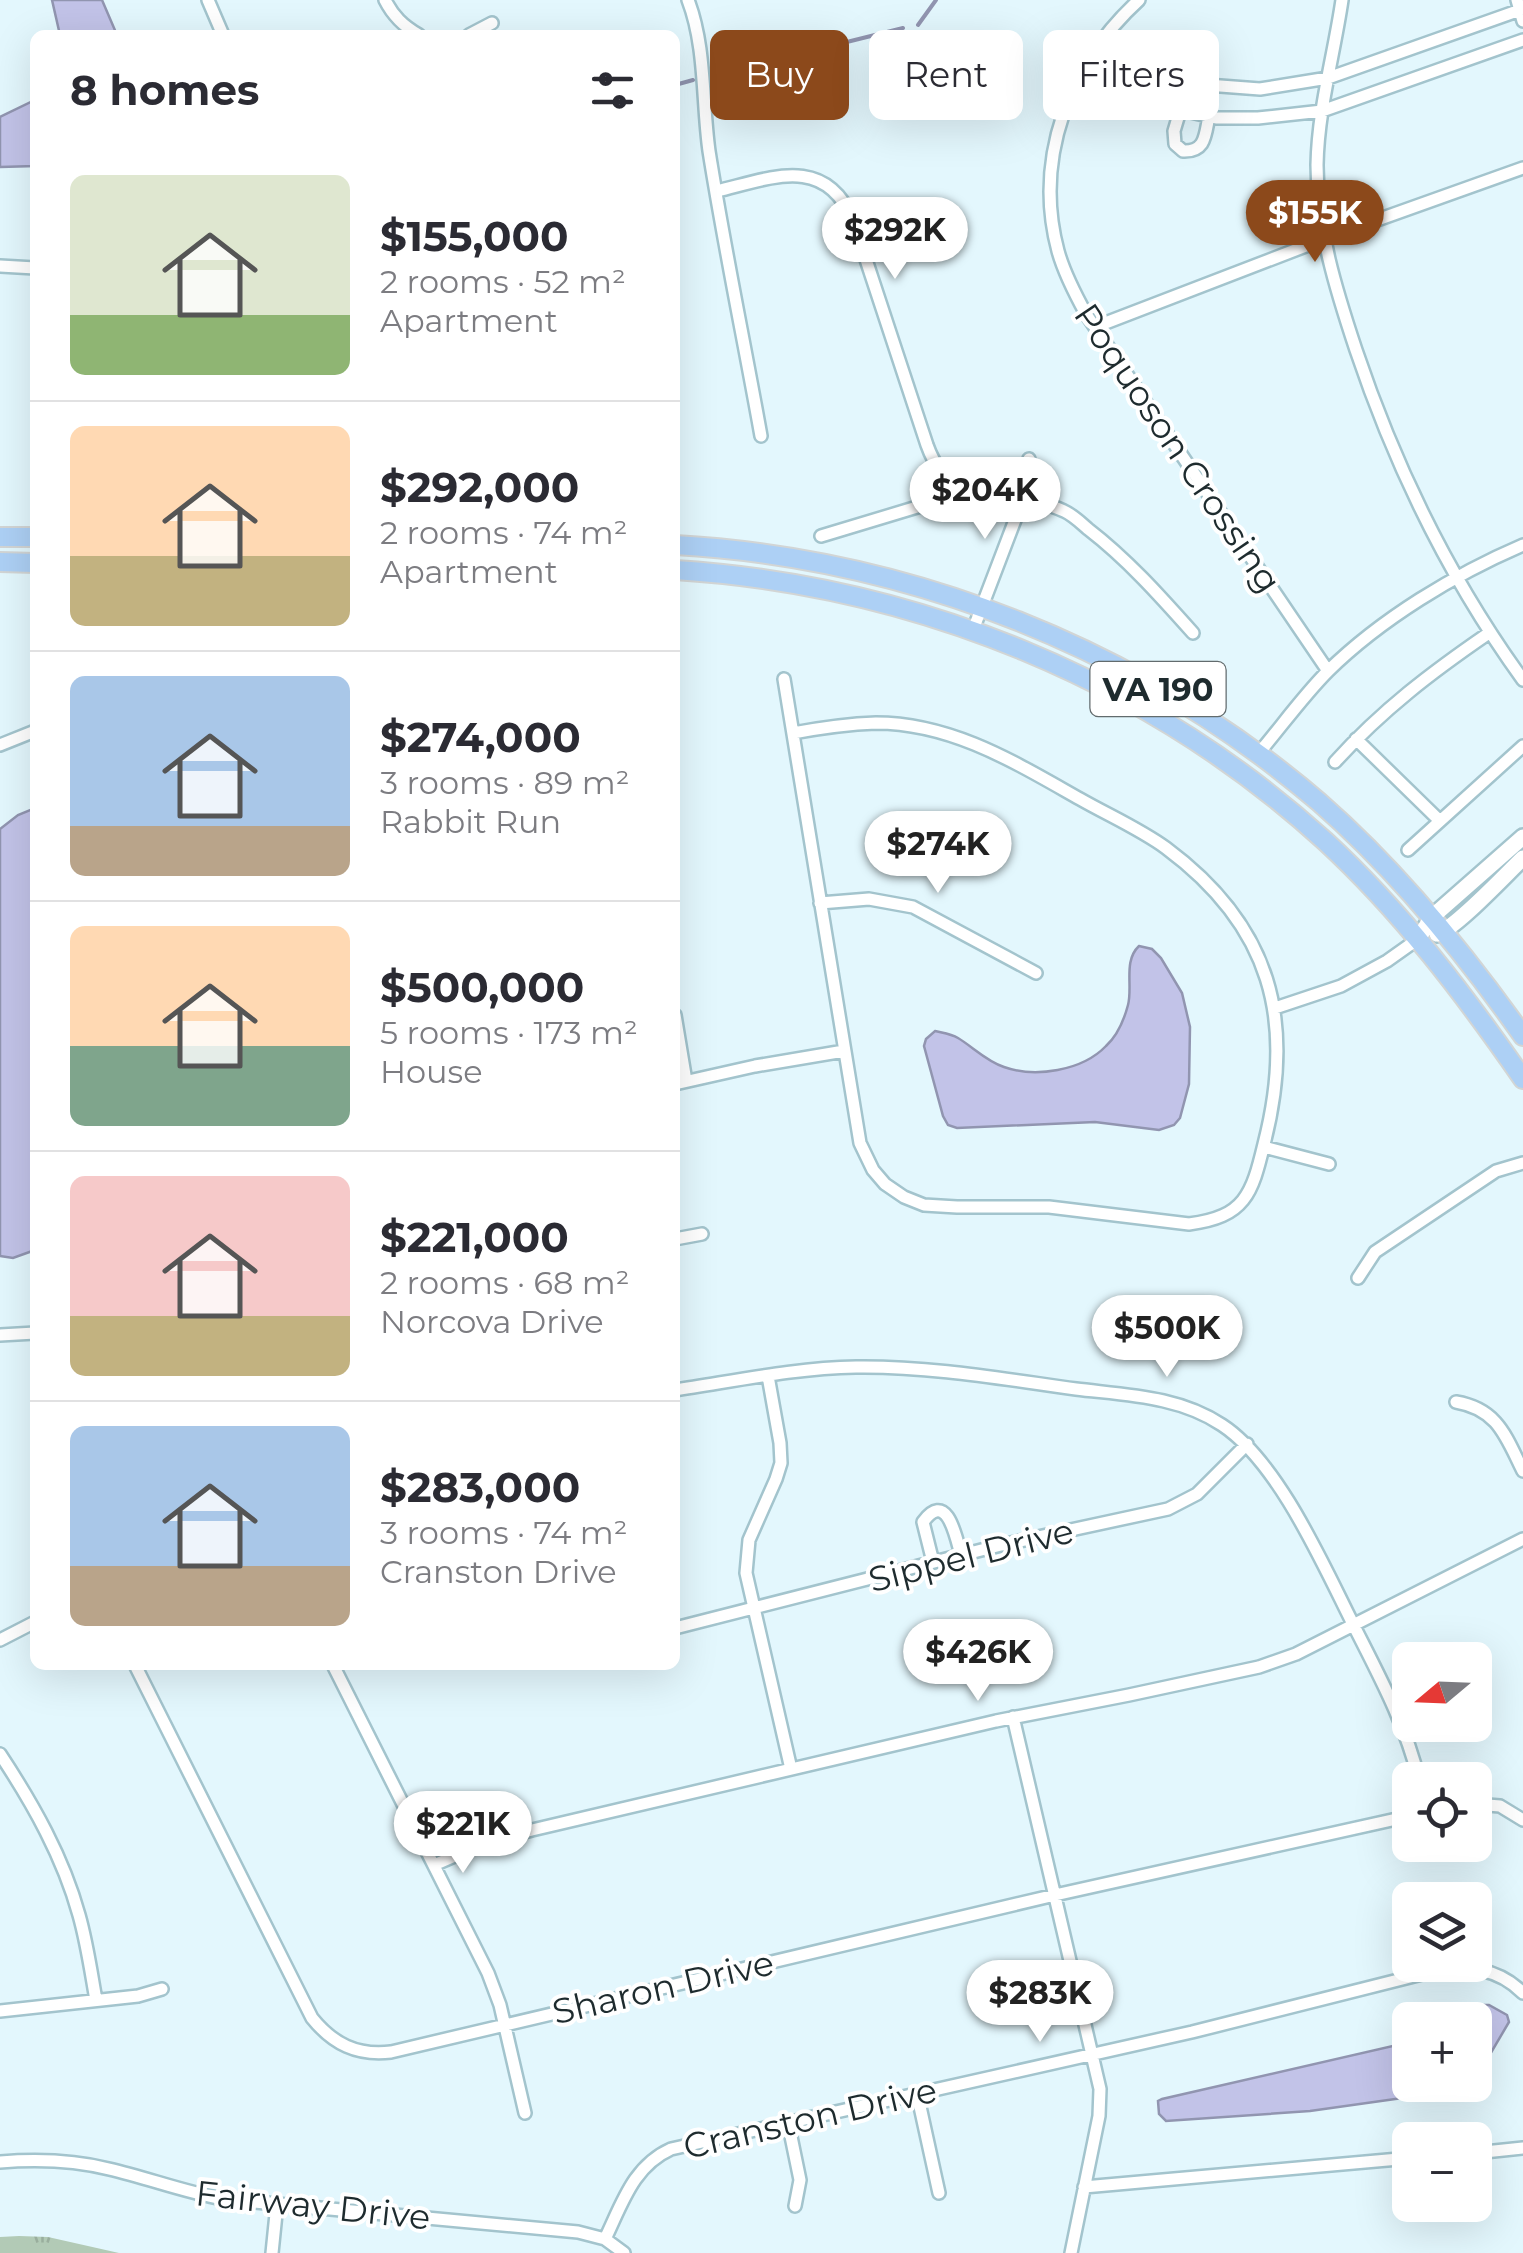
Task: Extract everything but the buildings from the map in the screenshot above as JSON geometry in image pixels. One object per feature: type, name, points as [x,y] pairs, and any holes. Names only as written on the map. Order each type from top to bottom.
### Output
[{"type":"main road","points":[[0,537],[30,538]]},
{"type":"main road","name":"VA 190","points":[[680,546],[762,554],[920,587],[1068,642],[1140,678],[1258,754],[1351,832],[1438,924],[1523,1036]]},
{"type":"main road","points":[[0,562],[30,562]]},
{"type":"main road","name":"VA 190","points":[[680,570],[836,591],[973,630],[1098,684],[1211,751],[1326,842],[1382,898],[1448,975],[1523,1079]]},
{"type":"street","points":[[208,0],[221,30]]},
{"type":"street","points":[[385,0],[395,18],[410,30]]},
{"type":"street","name":"Poquoson Crossing","points":[[1111,30],[1139,0]]},
{"type":"street","points":[[1342,0],[1322,110],[1317,164],[1324,239],[1342,310],[1392,447],[1422,513],[1455,578],[1523,680]]},
{"type":"street","points":[[691,1],[708,141],[761,436]]},
{"type":"street","points":[[1219,86],[1260,90],[1328,78],[1521,10]]},
{"type":"street","points":[[479,30],[492,23]]},
{"type":"street","points":[[1219,116],[1258,118],[1322,110],[1523,40]]},
{"type":"street","name":"Poquoson Crossing","points":[[1060,120],[1053,149],[1051,216],[1070,284],[1095,327],[1328,671]]},
{"type":"street","points":[[1177,120],[1175,144],[1183,151],[1199,149],[1204,143],[1208,120]]},
{"type":"street","points":[[1095,327],[1523,168]]},
{"type":"street","points":[[717,191],[796,175],[819,180],[840,195],[854,220],[932,460],[940,472],[953,485],[969,492],[1024,499],[1066,512],[1113,548],[1193,633]]},
{"type":"street","points":[[0,266],[30,268]]},
{"type":"street","points":[[973,630],[1024,499],[1030,459]]},
{"type":"street","points":[[821,536],[937,501],[953,485]]},
{"type":"street","points":[[1258,754],[1328,671],[1396,616],[1486,560],[1523,545]]},
{"type":"street","points":[[1335,762],[1417,683],[1489,633]]},
{"type":"street","points":[[784,679],[792,733],[844,1052],[860,1143],[885,1184],[924,1205],[1050,1207],[1189,1224],[1212,1221],[1232,1211],[1253,1186],[1272,1114],[1279,1058],[1275,1008],[1261,964],[1236,916],[1213,887],[1164,846],[974,743],[918,728],[877,724],[792,733]]},
{"type":"street","points":[[0,744],[30,734]]},
{"type":"street","points":[[1356,739],[1440,821]]},
{"type":"street","points":[[1408,850],[1523,746]]},
{"type":"street","points":[[1438,924],[1523,837]]},
{"type":"street","points":[[1275,1008],[1341,986],[1387,961],[1523,858]]},
{"type":"street","points":[[820,903],[869,899],[914,907],[1036,974]]},
{"type":"street","points":[[680,1083],[844,1052]]},
{"type":"street","points":[[1264,1147],[1328,1164]]},
{"type":"street","points":[[1358,1278],[1376,1252],[1496,1171],[1523,1163]]},
{"type":"street","points":[[680,1238],[702,1234]]},
{"type":"street","points":[[0,1336],[30,1333]]},
{"type":"street","points":[[680,1389],[826,1368],[891,1368],[1149,1398],[1178,1404],[1211,1418],[1246,1444],[1270,1472],[1289,1504],[1397,1713],[1413,1762]]},
{"type":"street","points":[[768,1376],[780,1462],[749,1540],[746,1573],[791,1769]]},
{"type":"street","points":[[1456,1402],[1470,1405],[1495,1420],[1523,1471]]},
{"type":"street","name":"Sippel Drive","points":[[680,1627],[933,1562],[1168,1509],[1196,1494],[1246,1444]]},
{"type":"street","points":[[933,1562],[923,1522],[936,1511],[950,1517],[962,1555]]},
{"type":"street","points":[[434,1864],[487,1842],[532,1830],[1013,1717],[1269,1664],[1523,1539]]},
{"type":"street","points":[[0,1640],[30,1625]]},
{"type":"street","name":"Sharon Drive","points":[[138,1670],[312,2018],[323,2032],[354,2050],[380,2053],[1392,1820]]},
{"type":"street","points":[[336,1670],[488,1973],[525,2113]]},
{"type":"street","points":[[1013,1717],[1100,2100],[1070,2253]]},
{"type":"street","points":[[0,1754],[29,1799],[61,1865],[79,1916],[96,2000]]},
{"type":"street","points":[[1492,1805],[1523,1820]]},
{"type":"street","name":"Cranston Drive","points":[[605,2240],[636,2175],[671,2148],[1092,2054],[1442,1970],[1483,1970],[1504,1979],[1523,1994]]},
{"type":"street","points":[[0,2011],[138,1996],[162,1989]]},
{"type":"street","points":[[917,2093],[939,2193]]},
{"type":"street","points":[[788,2122],[800,2180],[795,2206]]},
{"type":"street","points":[[1492,2151],[1523,2148]]},
{"type":"street","name":"Fairway Drive","points":[[0,2162],[43,2160],[83,2164],[204,2196],[578,2232],[605,2240],[624,2253]]},
{"type":"street","points":[[1084,2187],[1392,2160]]},
{"type":"street","points":[[272,2253],[277,2204]]},
{"type":"green space","points":[[0,2237],[48,2237],[119,2253],[0,2253]]},
{"type":"water","points":[[52,0],[102,0],[115,30],[59,30]]},
{"type":"water","points":[[30,102],[30,166],[0,167],[0,117]]},
{"type":"water","points":[[30,810],[30,1252],[13,1258],[0,1256],[0,829]]},
{"type":"water","points":[[1139,946],[1152,949],[1161,958],[1182,993],[1190,1027],[1189,1084],[1180,1118],[1174,1125],[1159,1130],[1095,1122],[957,1128],[948,1125],[924,1046],[926,1039],[935,1031],[953,1036],[991,1061],[1016,1070],[1044,1072],[1071,1067],[1096,1055],[1120,1027],[1129,998],[1131,959]]},
{"type":"water","points":[[1492,2007],[1507,2015],[1509,2022],[1492,2051]]},
{"type":"water","points":[[1392,2046],[1392,2099],[1310,2111],[1166,2121],[1159,2114],[1158,2101]]},
{"type":"waterway","points":[[918,25],[936,0]]},
{"type":"waterway","points":[[849,41],[903,28]]},
{"type":"waterway","points":[[680,84],[693,80]]}]
